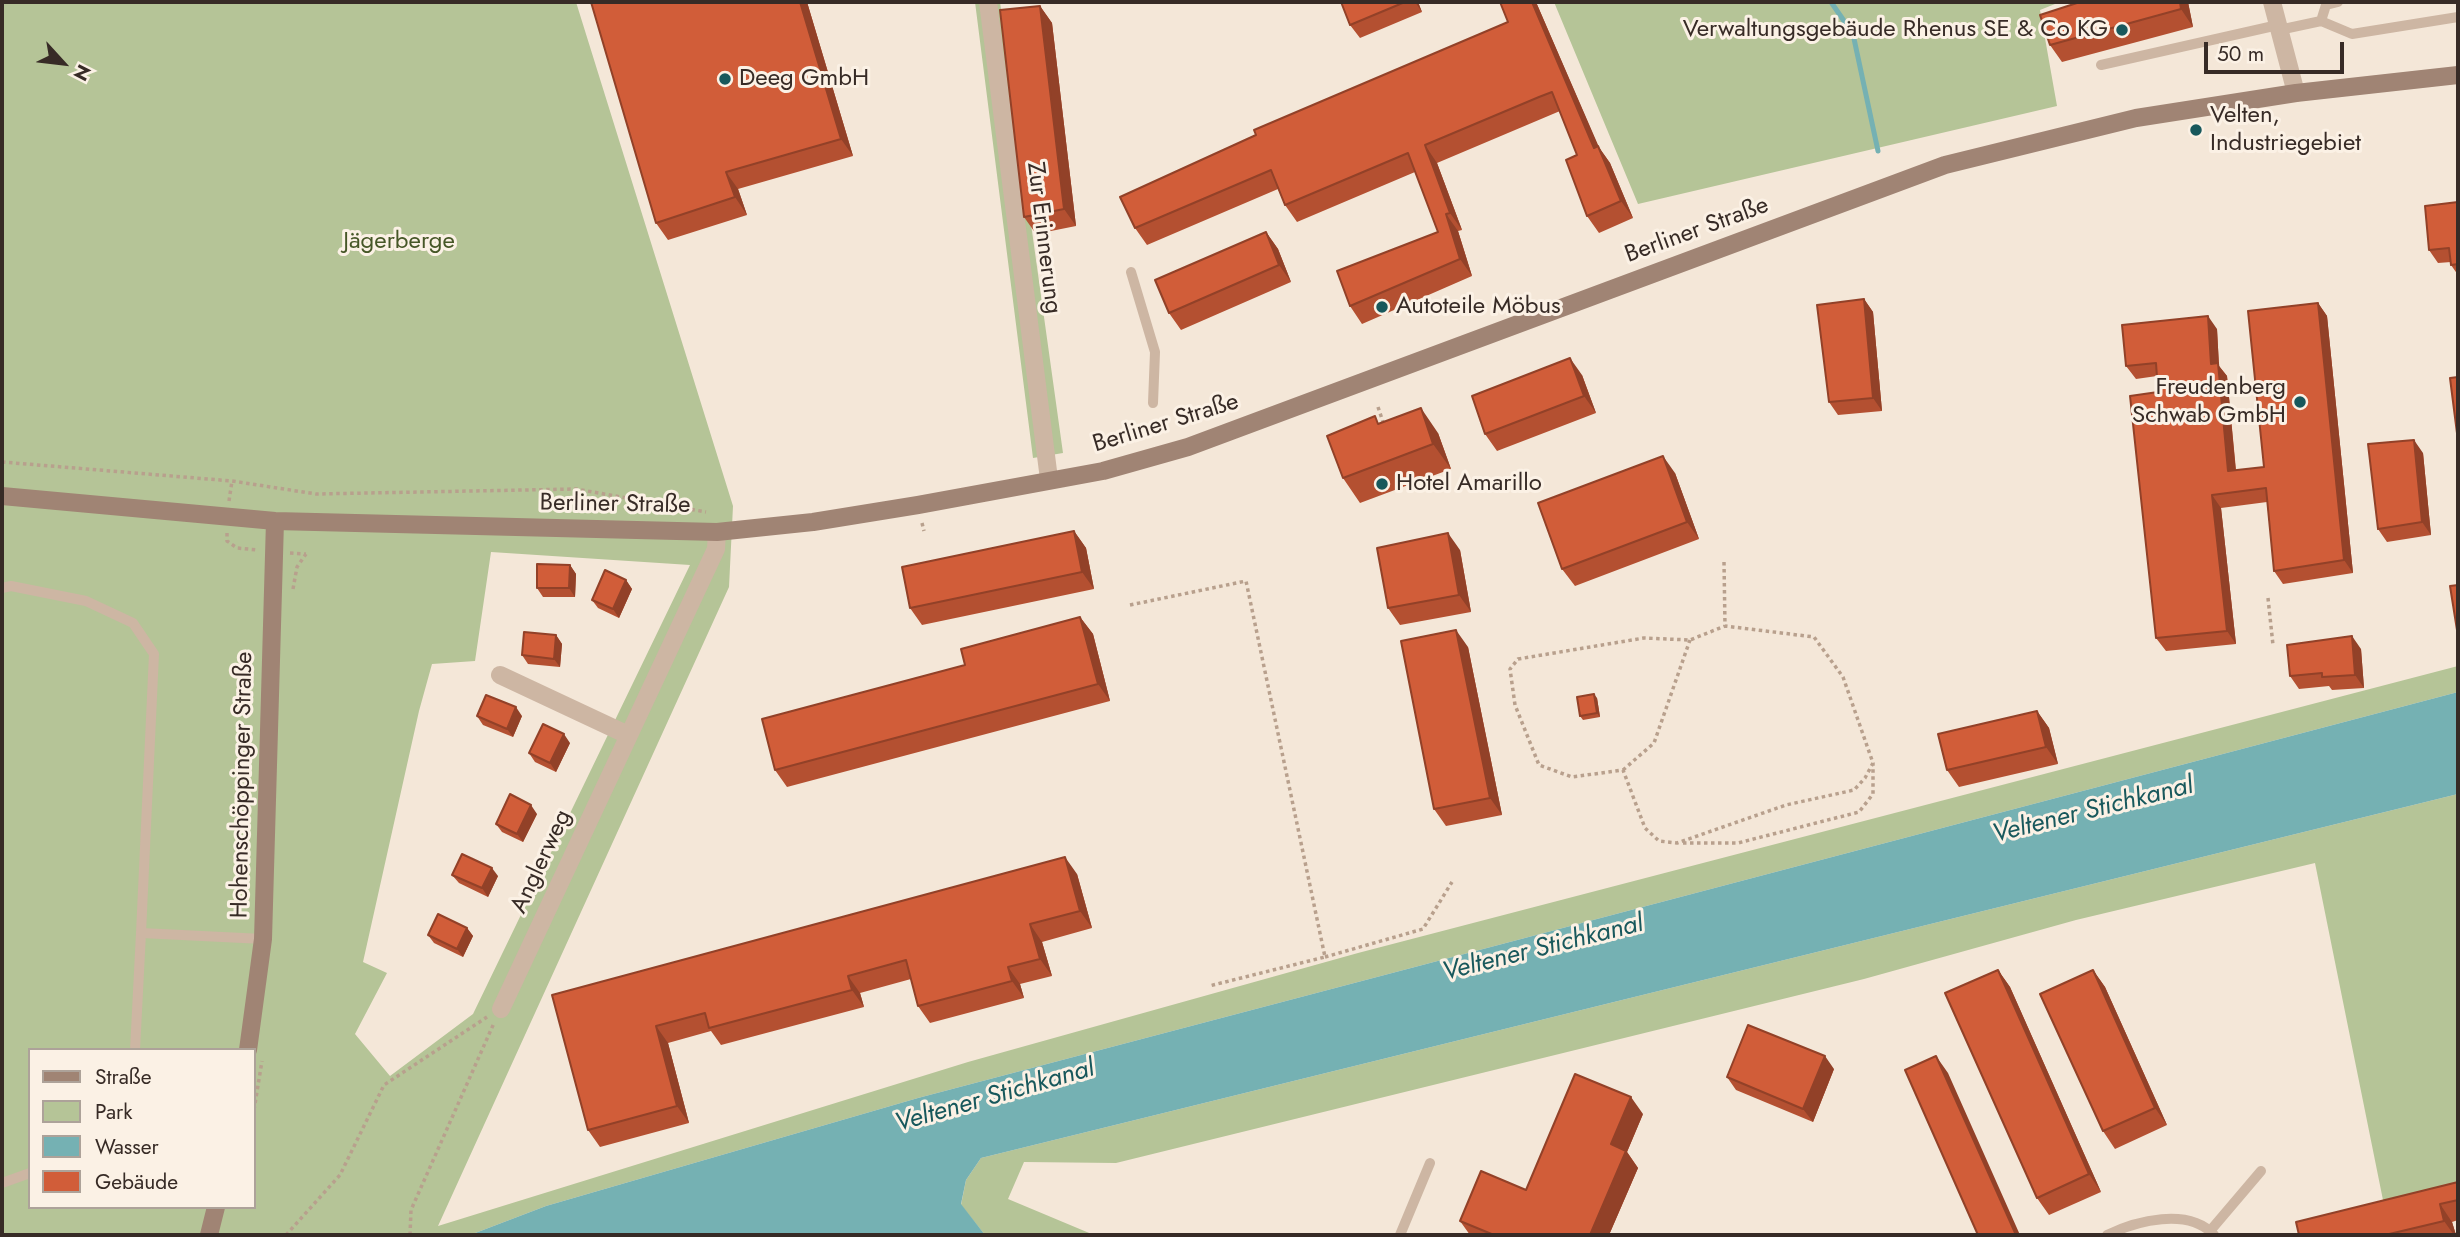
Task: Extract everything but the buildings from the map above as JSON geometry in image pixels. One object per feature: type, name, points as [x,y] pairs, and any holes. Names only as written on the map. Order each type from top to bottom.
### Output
[{"type":"main road","name":"Berliner Straße","points":[[2,496],[275,521],[717,532],[813,522],[918,506],[1103,471],[1188,447],[1944,165],[2136,118],[2296,93],[2458,75]]},
{"type":"main road","name":"Hohenschöppinger Straße","points":[[248,1048],[263,939],[275,521]]},
{"type":"main road","points":[[209,1235],[216,1209]]},
{"type":"street","name":"Zur Erinnerung","points":[[988,2],[1049,480]]},
{"type":"street","points":[[2272,2],[2296,93]]},
{"type":"street","name":"Anglerweg","points":[[501,1009],[716,549],[717,532]]},
{"type":"street","points":[[500,675],[628,735]]},
{"type":"lane","points":[[2321,21],[2326,5],[2339,2]]},
{"type":"lane","points":[[2101,65],[2279,27],[2321,21],[2352,34],[2458,17]]},
{"type":"lane","points":[[1131,272],[1155,352],[1153,403]]},
{"type":"lane","points":[[2,588],[11,586],[86,601],[133,623],[154,654],[135,1048]]},
{"type":"lane","points":[[141,933],[263,939]]},
{"type":"lane","points":[[1400,1235],[1430,1163]]},
{"type":"lane","points":[[2107,1235],[2126,1226],[2175,1219],[2193,1222],[2212,1233],[2261,1171]]},
{"type":"lane","points":[[2,1183],[28,1173]]},
{"type":"path","points":[[1378,407],[1385,429]]},
{"type":"path","points":[[2,462],[232,481],[316,495],[576,489],[714,513]]},
{"type":"path","points":[[1724,562],[1726,626]]},
{"type":"path","points":[[1130,605],[1247,581],[1325,957]]},
{"type":"path","points":[[2268,598],[2273,645]]},
{"type":"path","points":[[1623,770],[1645,828],[1659,841],[1677,843],[1738,843],[1858,812],[1873,794],[1873,763],[1843,677],[1814,637],[1726,626],[1690,640],[1644,638],[1518,659],[1510,669],[1515,705],[1539,765],[1572,777],[1623,770],[1654,743],[1690,640]]},
{"type":"path","points":[[1677,843],[1786,805],[1854,790],[1866,778],[1873,763]]},
{"type":"path","points":[[1209,986],[1423,929],[1452,882]]},
{"type":"path","points":[[286,1235],[341,1175],[384,1085],[501,1009]]},
{"type":"path","points":[[410,1235],[411,1210],[501,1009]]},
{"type":"green space","name":"Jägerberge","points":[[2,2],[576,2],[733,506],[729,587],[438,1226],[968,1062],[1358,953],[2458,666],[2458,692],[918,1098],[546,1206],[470,1235],[2,1235]],"holes":[[[491,552],[690,565],[473,1014],[390,1076],[355,1034],[387,973],[363,962],[432,664],[475,661]]]},
{"type":"green space","points":[[975,2],[1000,2],[1063,453],[1033,458]]},
{"type":"green space","points":[[1554,2],[2060,2],[2040,10],[2057,106],[1638,204]]},
{"type":"green space","points":[[2458,794],[2458,1189],[2385,1210],[2315,863],[2076,920],[1864,979],[1116,1163],[1024,1162],[1008,1199],[1094,1235],[985,1235],[961,1205],[966,1180],[981,1158]]},
{"type":"water","name":"Veltener Stichkanal","points":[[2458,692],[2458,794],[981,1158],[966,1180],[961,1204],[985,1235],[470,1235],[546,1206],[918,1098]]},
{"type":"waterway","points":[[1831,2],[1853,34],[1878,151]]},
{"type":"place","name":"Verwaltungsgebäude Rhenus SE & Co KG","points":[[2122,30]]},
{"type":"place","name":"Deeg GmbH","points":[[725,79]]},
{"type":"place","name":"Velten, Industriegebiet","points":[[2196,130]]},
{"type":"place","name":"Autoteile Möbus","points":[[1382,307]]},
{"type":"place","name":"Freudenberg Schwab GmbH","points":[[2300,402]]},
{"type":"place","name":"Hotel Amarillo","points":[[1382,484]]}]
